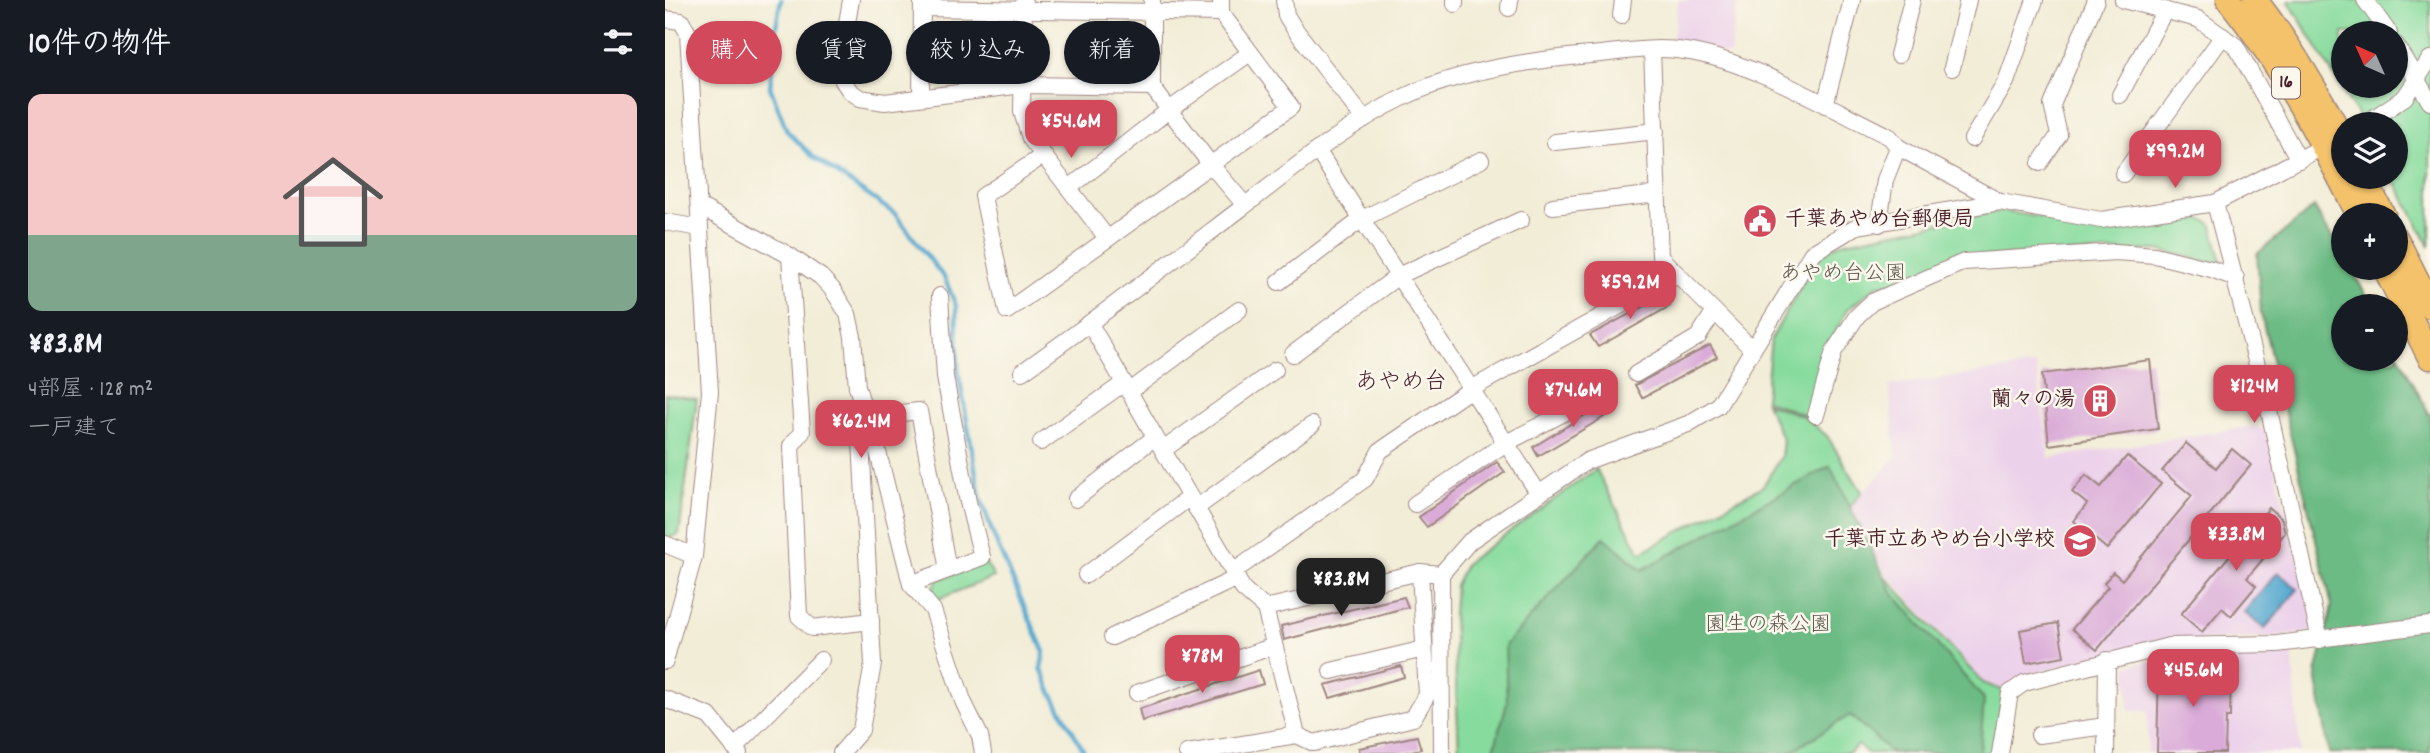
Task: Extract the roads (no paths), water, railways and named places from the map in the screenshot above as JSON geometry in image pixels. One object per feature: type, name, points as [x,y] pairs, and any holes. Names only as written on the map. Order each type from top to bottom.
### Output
[{"type":"highway","name":"16","points":[[2228,0],[2277,68],[2331,132]]},
{"type":"highway","name":"16","points":[[2255,0],[2289,46],[2331,117]]},
{"type":"highway","points":[[2408,263],[2430,306]]},
{"type":"highway","points":[[2391,280],[2430,357]]},
{"type":"street","points":[[851,0],[839,69],[850,91],[860,98],[885,102],[1023,85],[1152,87]]},
{"type":"street","points":[[1284,0],[1286,15],[1294,29],[1364,119]]},
{"type":"street","points":[[1825,105],[1852,0]]},
{"type":"street","points":[[1898,55],[1912,0]]},
{"type":"street","points":[[1952,68],[1968,0]]},
{"type":"street","points":[[1972,139],[2006,82],[2035,0]]},
{"type":"street","points":[[2040,163],[2059,135],[2052,105],[2096,0]]},
{"type":"street","points":[[2123,0],[2198,19],[2237,46],[2299,160]]},
{"type":"street","points":[[2365,0],[2380,21]]},
{"type":"street","points":[[921,96],[922,4],[1221,7],[1250,53],[1291,107],[1007,311],[983,196],[1044,155]]},
{"type":"street","points":[[1024,5],[1024,125],[1030,138],[1107,238]]},
{"type":"street","points":[[1152,6],[1152,87],[1245,205]]},
{"type":"street","points":[[2120,95],[2165,10]]},
{"type":"street","points":[[665,19],[681,21],[688,33],[710,391],[694,556],[665,661]]},
{"type":"street","points":[[2123,174],[2223,36]]},
{"type":"street","points":[[1651,50],[1660,257],[1752,349]]},
{"type":"street","points":[[1022,372],[1090,324],[1317,150],[1364,119],[1406,96],[1455,77],[1559,58],[1651,50],[1684,50],[1739,64],[1890,137],[1898,147],[2000,202],[2101,220],[2215,203],[2331,144]]},
{"type":"street","points":[[1069,188],[1169,110],[1250,53]]},
{"type":"street","points":[[2383,112],[2405,97],[2430,59]]},
{"type":"street","points":[[2408,66],[2430,102]]},
{"type":"street","points":[[1555,142],[1656,131]]},
{"type":"street","points":[[1879,224],[1885,180],[1898,147]]},
{"type":"street","points":[[1317,150],[1539,494]]},
{"type":"street","points":[[1279,282],[1362,219],[1481,160]]},
{"type":"street","points":[[1553,206],[1658,194]]},
{"type":"street","points":[[1442,753],[1441,574],[1470,541],[1587,461],[1688,424],[1718,406],[1812,253],[1857,226],[2000,202]]},
{"type":"street","points":[[2215,203],[2270,415],[2320,640]]},
{"type":"street","points":[[699,206],[790,256],[821,277],[848,314],[853,337],[857,387],[878,452],[912,584],[933,610],[963,701],[980,736],[983,753]]},
{"type":"street","points":[[1293,354],[1398,276],[1521,220]]},
{"type":"street","points":[[665,222],[700,228]]},
{"type":"street","points":[[1815,415],[1834,351],[1857,316],[1873,302],[1965,262],[2116,252],[2155,255],[2236,278]]},
{"type":"street","points":[[790,256],[802,432],[791,446],[799,616],[812,628],[871,621]]},
{"type":"street","points":[[1112,637],[1235,575],[1365,479],[1380,451],[1471,389],[1677,274]]},
{"type":"street","points":[[912,584],[982,557],[968,502],[945,377],[940,296]]},
{"type":"street","points":[[1041,442],[1239,310]]},
{"type":"street","points":[[1636,373],[1698,337],[1714,312]]},
{"type":"street","points":[[1090,324],[1243,589],[1265,608],[1297,735]]},
{"type":"street","points":[[1076,499],[1275,370]]},
{"type":"street","points":[[1415,504],[1506,443],[1595,397]]},
{"type":"street","points":[[841,753],[861,730],[873,664],[860,423],[865,417],[919,411],[948,570]]},
{"type":"street","points":[[1086,575],[1312,425]]},
{"type":"street","points":[[665,544],[694,556]]},
{"type":"street","points":[[1265,608],[1420,572],[1441,574]]},
{"type":"street","points":[[1187,753],[1297,735],[1314,743],[1413,719],[1427,695],[1420,572]]},
{"type":"street","points":[[2000,753],[2010,693],[2024,682],[2169,646],[2277,644],[2430,625]]},
{"type":"street","points":[[1136,693],[1274,646]]},
{"type":"street","points":[[1331,671],[1424,649]]},
{"type":"street","points":[[665,699],[709,716],[737,750],[821,660]]},
{"type":"street","points":[[2106,753],[2107,660]]},
{"type":"street","points":[[2039,735],[2106,726]]},
{"type":"water","points":[[2278,572],[2298,589],[2265,629],[2244,612]]},
{"type":"waterway","points":[[781,0],[770,87],[787,131],[812,156],[895,214],[945,279],[956,306],[958,370],[980,497],[994,537],[1044,652],[1041,668],[1051,692],[1085,753]]},
{"type":"place","name":"千葉あやめ台郵便局","points":[[1760,221]]},
{"type":"place","name":"蘭々の湯","points":[[2100,401]]},
{"type":"place","name":"千葉市立あやめ台小学校","points":[[2080,541]]},
{"type":"district","name":"あやめ台","points":[[1401,383]]},
{"type":"park label","name":"あやめ台公園","points":[[1843,275]]},
{"type":"park label","name":"園生の森公園","points":[[1768,626]]}]
